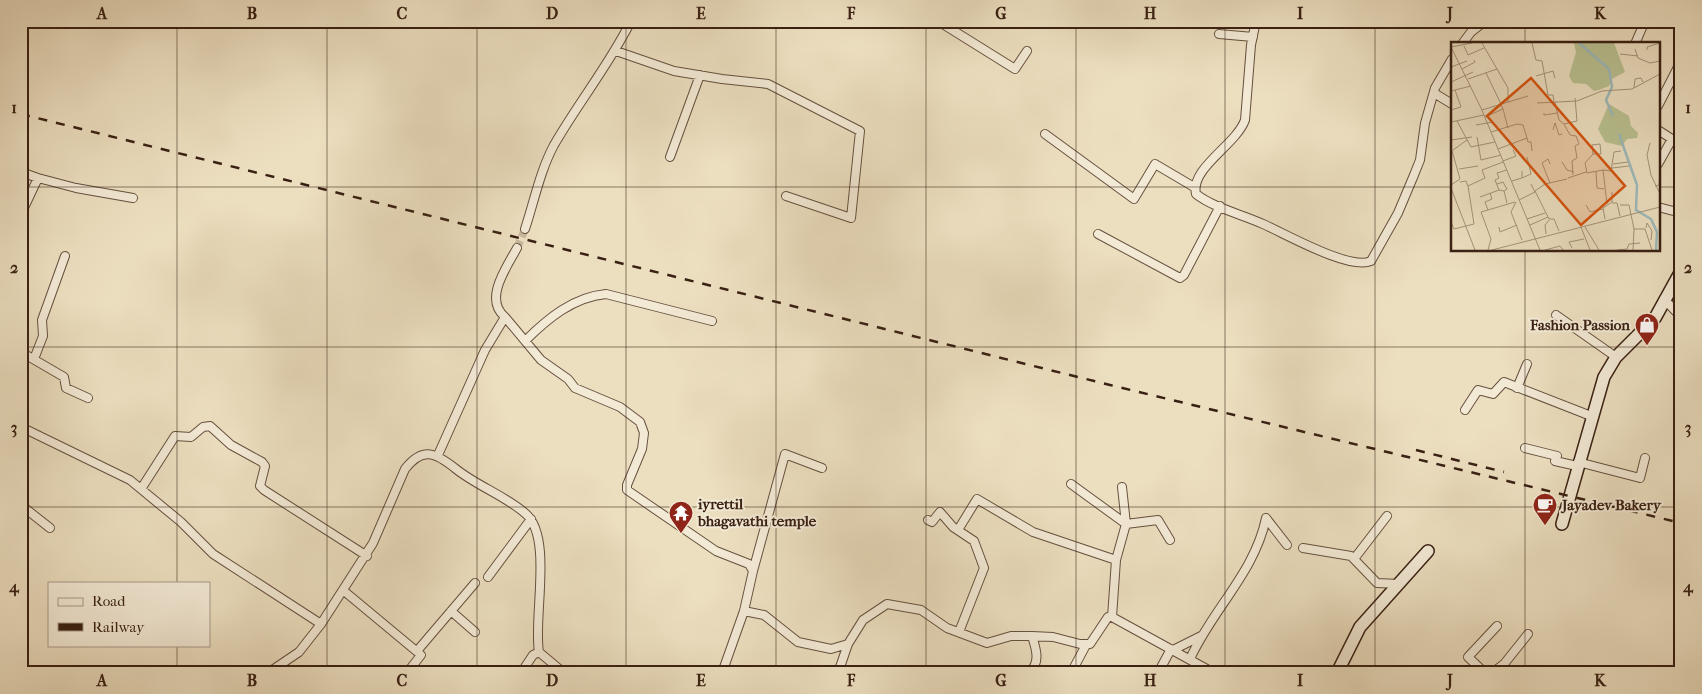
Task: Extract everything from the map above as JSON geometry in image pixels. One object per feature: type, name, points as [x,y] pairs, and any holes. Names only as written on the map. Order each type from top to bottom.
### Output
[{"type":"main road","points":[[1562,524],[1568,510],[1578,464],[1604,377],[1616,357],[1655,318],[1664,299],[1681,272]]},
{"type":"main road","points":[[1337,673],[1360,626],[1386,595],[1399,584],[1428,551]]},
{"type":"street","points":[[525,229],[553,148],[578,105],[616,51],[631,21]]},
{"type":"street","points":[[938,21],[1015,69],[1027,51]]},
{"type":"street","points":[[1256,21],[1245,120],[1242,128],[1197,177],[1194,187],[1196,194],[1202,199],[1340,258],[1356,262],[1366,263],[1371,261],[1398,213],[1420,160],[1425,123],[1434,93],[1451,61]]},
{"type":"street","points":[[1464,42],[1471,32],[1485,21]]},
{"type":"street","points":[[1637,42],[1646,21]]},
{"type":"street","points":[[1219,34],[1253,37]]},
{"type":"street","points":[[616,51],[674,71],[768,84],[860,131],[851,218],[786,196]]},
{"type":"street","points":[[1660,102],[1681,62]]},
{"type":"street","points":[[670,157],[700,75]]},
{"type":"street","points":[[1434,93],[1451,103]]},
{"type":"street","points":[[1660,131],[1672,139],[1660,160]]},
{"type":"street","points":[[1045,134],[1134,199],[1155,164],[1194,187]]},
{"type":"street","points":[[21,172],[76,188],[134,198]]},
{"type":"street","points":[[21,214],[38,178]]},
{"type":"street","points":[[1098,234],[1180,278],[1184,274],[1220,206]]},
{"type":"street","points":[[1660,208],[1681,213]]},
{"type":"street","points":[[517,248],[498,285],[495,296],[496,305],[541,360],[568,380],[575,388],[620,407],[640,422],[644,433],[642,449],[627,485],[627,490],[716,551],[749,564],[753,571]]},
{"type":"street","points":[[34,359],[43,336],[42,320],[65,256]]},
{"type":"street","points":[[525,341],[549,319],[568,306],[606,294],[712,320]]},
{"type":"street","points":[[1664,299],[1681,316]]},
{"type":"street","points":[[1556,314],[1616,357]]},
{"type":"street","points":[[438,455],[485,350],[505,317]]},
{"type":"street","points":[[21,352],[64,377],[66,388],[88,398]]},
{"type":"street","points":[[1517,388],[1526,364]]},
{"type":"street","points":[[1465,410],[1478,390],[1493,394],[1504,382],[1591,416]]},
{"type":"street","points":[[141,488],[175,436],[191,437],[203,427],[210,426],[231,445],[266,466],[260,486],[264,490],[366,556]]},
{"type":"street","points":[[21,427],[130,480],[181,522],[213,554],[321,624]]},
{"type":"street","points":[[1525,448],[1557,456],[1555,461],[1578,464],[1640,478],[1645,458]]},
{"type":"street","points":[[268,673],[299,652],[321,624],[366,556],[404,469],[412,460],[425,454],[438,455],[470,480],[525,513],[531,519],[542,573],[536,634],[539,652],[564,673]]},
{"type":"street","points":[[722,673],[744,611],[785,454],[822,468]]},
{"type":"street","points":[[1071,484],[1126,524],[1158,520],[1170,540]]},
{"type":"street","points":[[1112,617],[1116,560],[1126,524],[1122,487]]},
{"type":"street","points":[[958,530],[977,499],[1033,532],[1116,560]]},
{"type":"street","points":[[21,506],[50,528]]},
{"type":"street","points":[[928,520],[932,522],[940,512],[958,530],[974,541],[984,568],[959,632]]},
{"type":"street","points":[[1354,559],[1387,516]]},
{"type":"street","points":[[1190,659],[1201,636],[1251,562],[1266,518],[1287,544]]},
{"type":"street","points":[[488,576],[531,519]]},
{"type":"street","points":[[1303,548],[1351,556],[1377,583],[1399,584]]},
{"type":"street","points":[[417,651],[475,583]]},
{"type":"street","points":[[344,591],[421,655],[407,673]]},
{"type":"street","points":[[838,673],[848,644],[863,620],[887,604],[921,610],[947,628],[987,643],[1012,636],[1032,636],[1068,639],[1086,645],[1093,643],[1104,621],[1108,617],[1112,617],[1214,673]]},
{"type":"street","points":[[451,611],[475,632]]},
{"type":"street","points":[[744,611],[764,615],[798,642],[831,649],[848,644]]},
{"type":"street","points":[[1485,673],[1468,656],[1497,626]]},
{"type":"street","points":[[1492,673],[1504,664],[1528,634]]},
{"type":"street","points":[[1029,673],[1034,668],[1038,653],[1032,636]]},
{"type":"street","points":[[1158,673],[1172,649],[1201,636]]},
{"type":"street","points":[[1071,673],[1086,645]]},
{"type":"street","points":[[521,673],[533,655],[539,652]]},
{"type":"tunnel","points":[[517,248],[525,229]]},
{"type":"railway","points":[[21,114],[1110,385],[1681,523]]},
{"type":"railway","points":[[1416,450],[1504,472]]},
{"type":"place","name":"Fashion Passion","points":[[1647,346]]},
{"type":"place","name":"Jayadev Bakery","points":[[1545,526]]},
{"type":"place","name":"iyrettil bhagavathi temple","points":[[681,534]]}]
